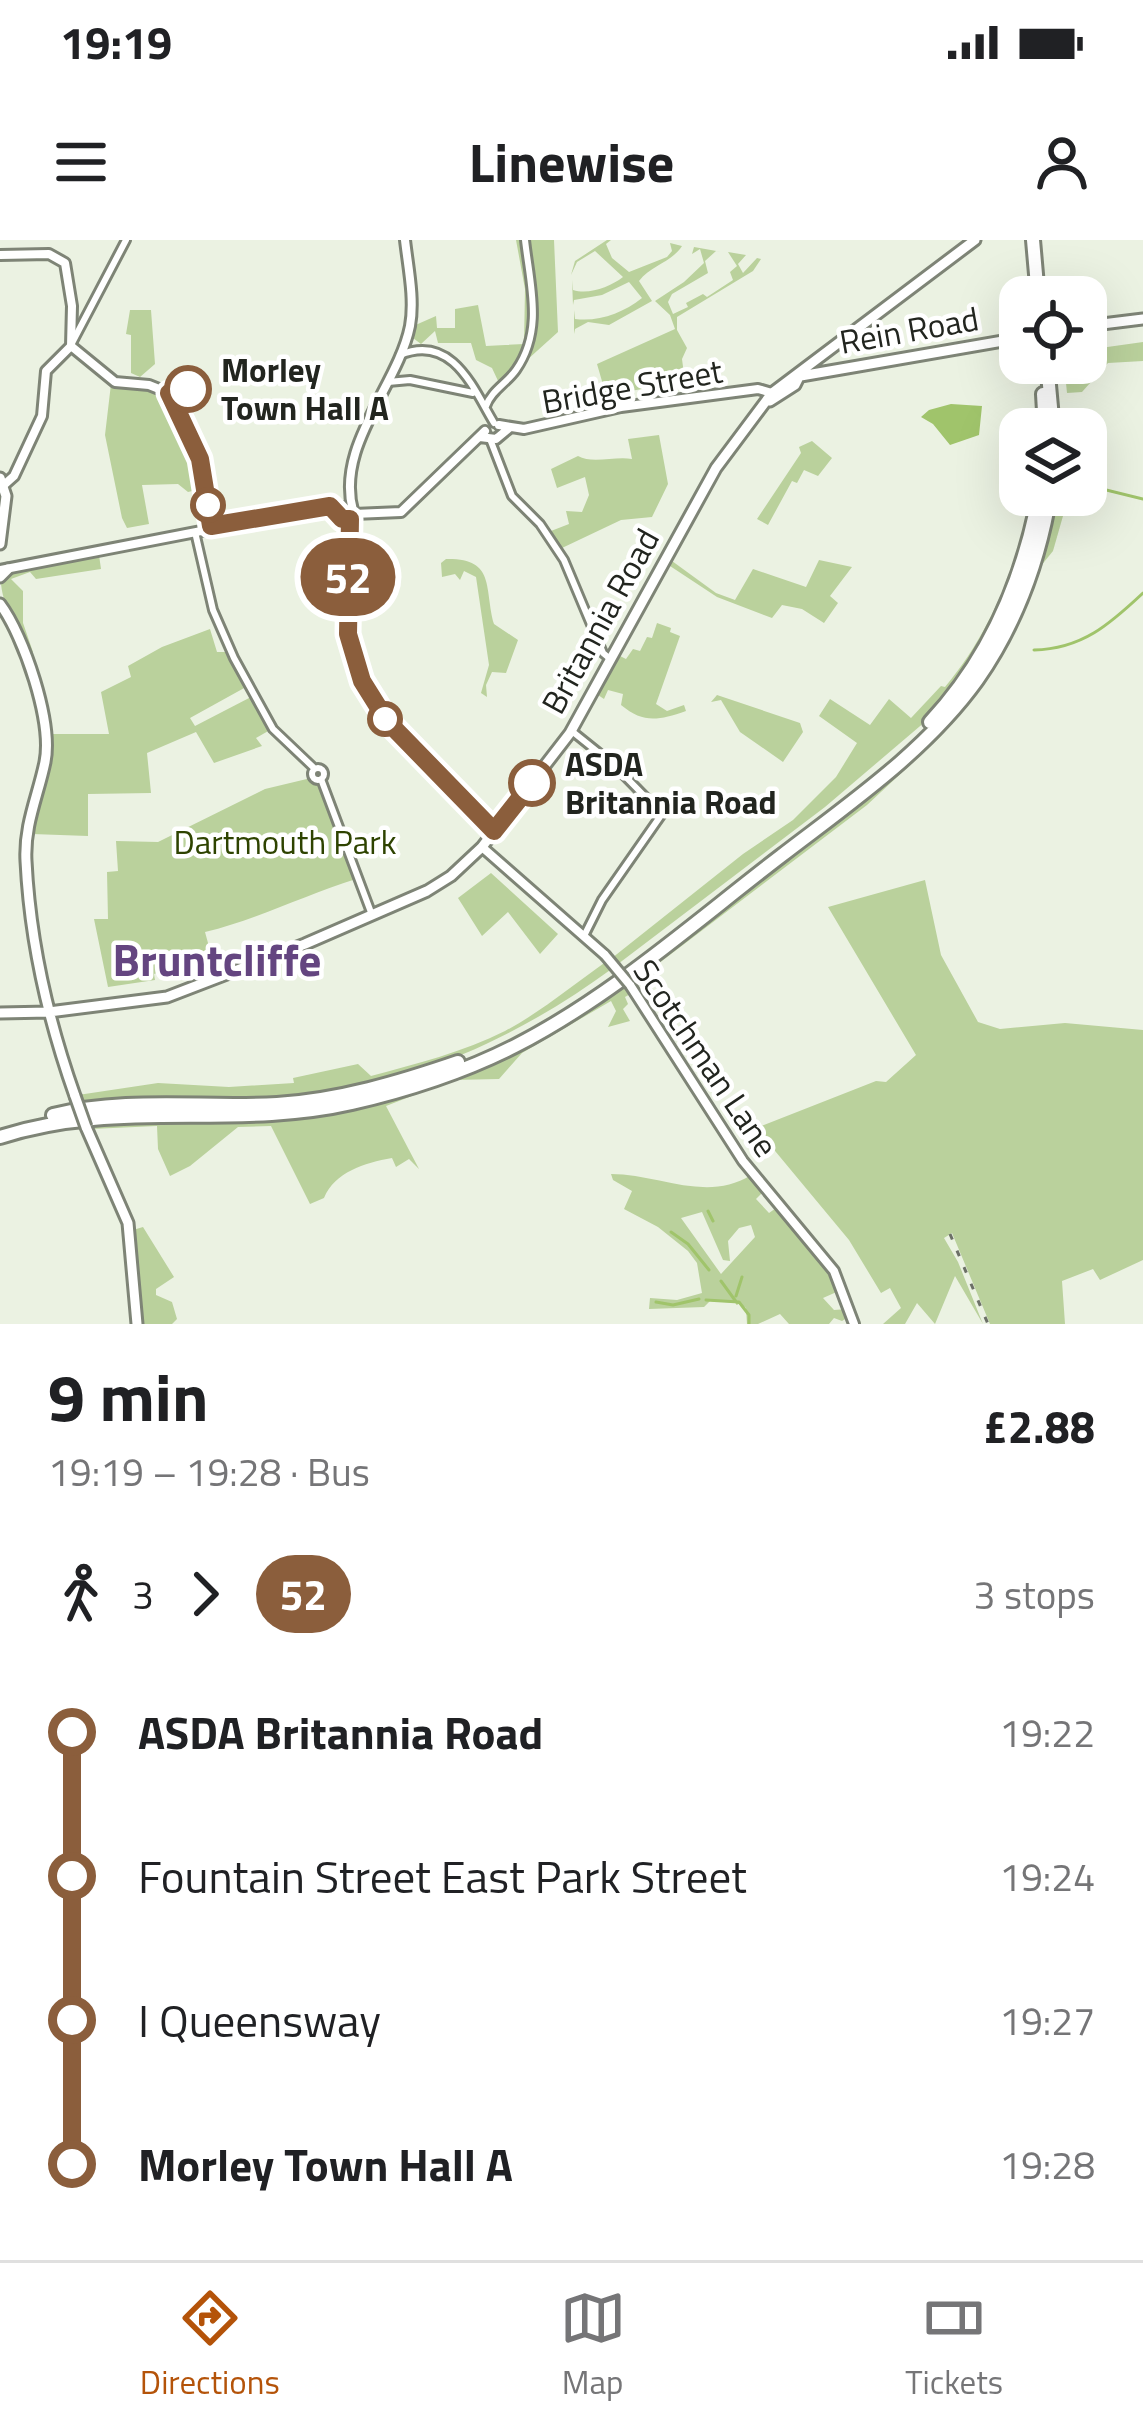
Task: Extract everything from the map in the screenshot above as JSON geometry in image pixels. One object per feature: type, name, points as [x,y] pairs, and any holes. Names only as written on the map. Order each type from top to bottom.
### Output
[{"type":"highway","points":[[1030,240],[1033,276]]},
{"type":"highway","points":[[0,1134],[89,1107],[279,1104],[347,1095],[466,1059],[572,1006],[883,768],[946,705],[1007,604],[1035,516]]},
{"type":"highway","points":[[0,1134],[90,1117],[282,1114],[349,1104],[435,1080],[561,1020],[820,826],[916,749],[955,709],[1017,610],[1046,516]]},
{"type":"main road","points":[[405,240],[411,315],[406,353],[385,382],[364,428],[347,513],[348,634],[362,681],[387,721],[494,831]]},
{"type":"main road","points":[[786,385],[979,242]]},
{"type":"main road","points":[[0,255],[52,254],[65,263],[72,306],[70,346],[46,371],[42,416],[14,476],[2,481],[0,544]]},
{"type":"main road","points":[[1107,324],[1143,320]]},
{"type":"main road","name":"Rein Road","points":[[786,385],[999,342]]},
{"type":"main road","points":[[70,346],[115,382],[169,393],[200,459],[211,526]]},
{"type":"main road","name":"Bridge Street","points":[[493,433],[634,405],[786,385]]},
{"type":"main road","name":"Britannia Road","points":[[704,491],[786,385]]},
{"type":"main road","name":"Britannia Road","points":[[0,1013],[49,1012],[172,995],[443,882],[482,847],[572,731],[730,447],[786,385]]},
{"type":"main road","points":[[0,556],[4,571],[211,526],[330,506],[347,513],[401,512],[493,433]]},
{"type":"main road","points":[[0,604],[14,627],[46,736],[26,854],[32,932],[43,991],[86,1127],[130,1228],[137,1324]]},
{"type":"main road","name":"Scotchman Lane","points":[[482,847],[605,955],[630,985],[742,1161],[829,1262],[854,1324]]},
{"type":"main road","points":[[29,1012],[39,1004],[43,991]]},
{"type":"street","points":[[70,346],[126,240]]},
{"type":"street","points":[[485,407],[518,368],[533,334],[525,240]]},
{"type":"street","points":[[406,353],[455,363],[470,376],[485,407],[512,496],[556,546],[583,598],[604,655],[613,660]]},
{"type":"street","points":[[385,382],[410,380],[479,394],[495,391]]},
{"type":"street","points":[[195,532],[215,618],[273,729],[314,768],[313,778],[321,779],[372,914]]},
{"type":"street","points":[[572,731],[662,814],[602,900],[584,936]]},
{"type":"green space","points":[[516,240],[522,240],[529,298],[524,343],[525,289]]},
{"type":"green space","points":[[528,240],[554,240],[558,332],[527,360],[538,320]]},
{"type":"green space","points":[[611,240],[606,244],[612,258],[629,272],[667,257],[672,251],[670,243],[682,246],[639,281],[652,301],[609,325],[588,322],[574,334],[574,310],[575,319],[602,318],[642,298],[629,282],[602,295],[574,300],[573,305],[572,280],[573,290],[586,291],[623,277],[595,251],[577,262],[571,275],[575,261]]},
{"type":"green space","points":[[694,247],[722,252],[716,251],[705,261],[708,273],[672,294],[668,302],[673,314],[733,280],[730,272],[737,266],[728,252],[746,255],[738,264],[743,273],[761,259],[753,271],[677,317],[677,330],[687,348],[682,359],[685,382],[606,395],[597,364],[675,329],[670,315],[655,301],[704,263],[700,249],[692,254]]},
{"type":"green space","points":[[478,305],[486,346],[524,344],[499,383],[492,368],[476,360],[471,343],[438,343],[435,331],[421,344],[409,335],[411,327],[436,316],[437,328],[455,328],[455,309]]},
{"type":"green space","points":[[130,310],[151,310],[155,364],[140,377],[131,373],[131,335],[126,334]]},
{"type":"green space","points":[[1143,342],[1143,361],[1107,364],[1107,347]]},
{"type":"green space","points":[[111,384],[167,394],[196,454],[201,489],[188,492],[178,484],[142,485],[149,524],[127,528],[122,518],[105,435]]},
{"type":"green space","points":[[1066,384],[1089,384],[1082,392],[1067,393]]},
{"type":"green space","points":[[659,435],[668,484],[652,517],[621,520],[562,548],[551,531],[569,524],[566,511],[582,512],[589,495],[585,477],[557,488],[551,469],[578,456],[632,459],[628,439]]},
{"type":"green space","points":[[812,441],[832,458],[818,476],[804,470],[797,483],[792,481],[768,525],[757,519],[801,453],[799,447]]},
{"type":"green space","points":[[1029,516],[1011,586],[970,664],[926,721],[825,807],[618,964],[612,958],[793,820],[836,777],[857,743],[819,716],[830,699],[870,725],[889,699],[911,718],[945,687],[976,644]]},
{"type":"green space","points":[[1044,516],[1063,516],[1053,551],[1040,567],[1021,617],[970,703],[939,738],[867,805],[633,983],[629,978],[857,805],[946,725]]},
{"type":"green space","points":[[673,554],[672,561],[716,593],[735,600],[753,569],[806,587],[819,560],[852,567],[830,596],[838,603],[824,623],[802,609],[782,605],[772,618],[717,597],[670,566]]},
{"type":"green space","points":[[99,555],[101,569],[36,579],[30,572],[11,579],[23,591],[23,623],[33,652],[26,652],[1,579],[9,573]]},
{"type":"green space","points":[[462,560],[481,570],[494,624],[518,640],[506,673],[492,672],[487,697],[481,693],[489,665],[476,577],[464,571],[460,580],[455,574],[442,577],[441,563]]},
{"type":"green space","points":[[657,623],[680,636],[656,704],[667,711],[684,705],[686,711],[651,718],[621,705],[623,694],[608,690],[604,699],[598,695],[620,656],[626,659],[633,649],[640,651]]},
{"type":"green space","points":[[210,629],[217,652],[228,652],[246,687],[190,718],[195,726],[251,697],[270,730],[256,738],[262,746],[214,763],[196,732],[147,753],[151,793],[88,794],[88,836],[32,834],[49,734],[109,734],[101,692],[131,677],[128,666]]},
{"type":"green space","points":[[717,695],[800,723],[803,732],[783,762],[740,732],[721,700],[711,702]]},
{"type":"green space","name":"Dartmouth Park","points":[[311,778],[320,784],[356,879],[205,932],[211,954],[154,974],[155,980],[108,987],[94,919],[108,919],[107,872],[118,871],[116,841],[158,842],[265,789]]},
{"type":"green space","points":[[491,873],[558,934],[540,954],[508,912],[482,936],[458,898]]},
{"type":"green space","points":[[925,880],[941,955],[978,1022],[1000,1029],[1065,1023],[1143,1030],[1143,1260],[1100,1280],[1093,1269],[1062,1281],[1065,1324],[990,1324],[952,1233],[944,1238],[983,1324],[955,1276],[935,1324],[917,1303],[905,1324],[883,1324],[901,1308],[890,1288],[881,1293],[849,1240],[756,1128],[876,1081],[886,1082],[916,1055],[828,907]]},
{"type":"green space","points":[[607,961],[613,968],[544,1014],[470,1051],[393,1079],[311,1096],[254,1101],[81,1103],[78,1095],[158,1083],[229,1087],[294,1083],[293,1078],[358,1064],[371,1076],[505,1031]]},
{"type":"green space","points":[[624,981],[632,993],[625,997],[628,1004],[623,1009],[630,1021],[608,1027],[616,1011],[611,1001],[522,1053],[499,1079],[453,1080],[386,1106],[419,1169],[409,1159],[396,1167],[392,1158],[371,1163],[343,1175],[324,1198],[310,1204],[271,1126],[238,1127],[170,1176],[158,1149],[157,1126],[91,1129],[88,1120],[158,1119],[474,1069]]},
{"type":"green space","points":[[611,1174],[717,1187],[751,1175],[765,1190],[756,1199],[769,1213],[779,1206],[826,1262],[841,1290],[823,1298],[834,1310],[847,1309],[850,1316],[842,1321],[834,1318],[829,1324],[789,1324],[780,1314],[747,1324],[746,1308],[739,1303],[710,1301],[704,1307],[649,1309],[650,1298],[677,1300],[702,1293],[697,1263],[658,1227],[624,1209],[632,1191]],"holes":[[[702,1212],[723,1260],[730,1261],[728,1241],[739,1228],[751,1225],[755,1237],[721,1274],[681,1218]]]},
{"type":"green space","points":[[143,1227],[174,1277],[156,1289],[156,1295],[172,1302],[177,1319],[172,1324],[140,1324],[133,1230]]},
{"type":"shaded area","points":[[951,404],[982,406],[979,435],[950,445],[921,417]]},
{"type":"waterway","points":[[1107,490],[1143,499]]},
{"type":"waterway","points":[[1034,650],[1081,640],[1143,593]]},
{"type":"waterway","points":[[708,1211],[713,1221]]},
{"type":"waterway","points":[[671,1232],[709,1270]]},
{"type":"waterway","points":[[736,1296],[742,1277]]},
{"type":"waterway","points":[[721,1281],[737,1303]]},
{"type":"waterway","points":[[656,1302],[673,1305],[699,1299]]},
{"type":"waterway","points":[[706,1300],[739,1302],[749,1315],[749,1324]]},
{"type":"railway","points":[[950,1234],[988,1324]]},
{"type":"bus line","name":"52","points":[[188,389],[169,393],[200,459],[211,526],[330,506],[340,518],[350,519],[348,634],[355,663],[373,700],[390,724],[494,831],[532,783]]},
{"type":"place","name":"Morley Town Hall A","points":[[188,389]]},
{"type":"place","name":"ASDA Britannia Road","points":[[532,783]]},
{"type":"district","name":"Bruntcliffe","points":[[217,960]]}]
